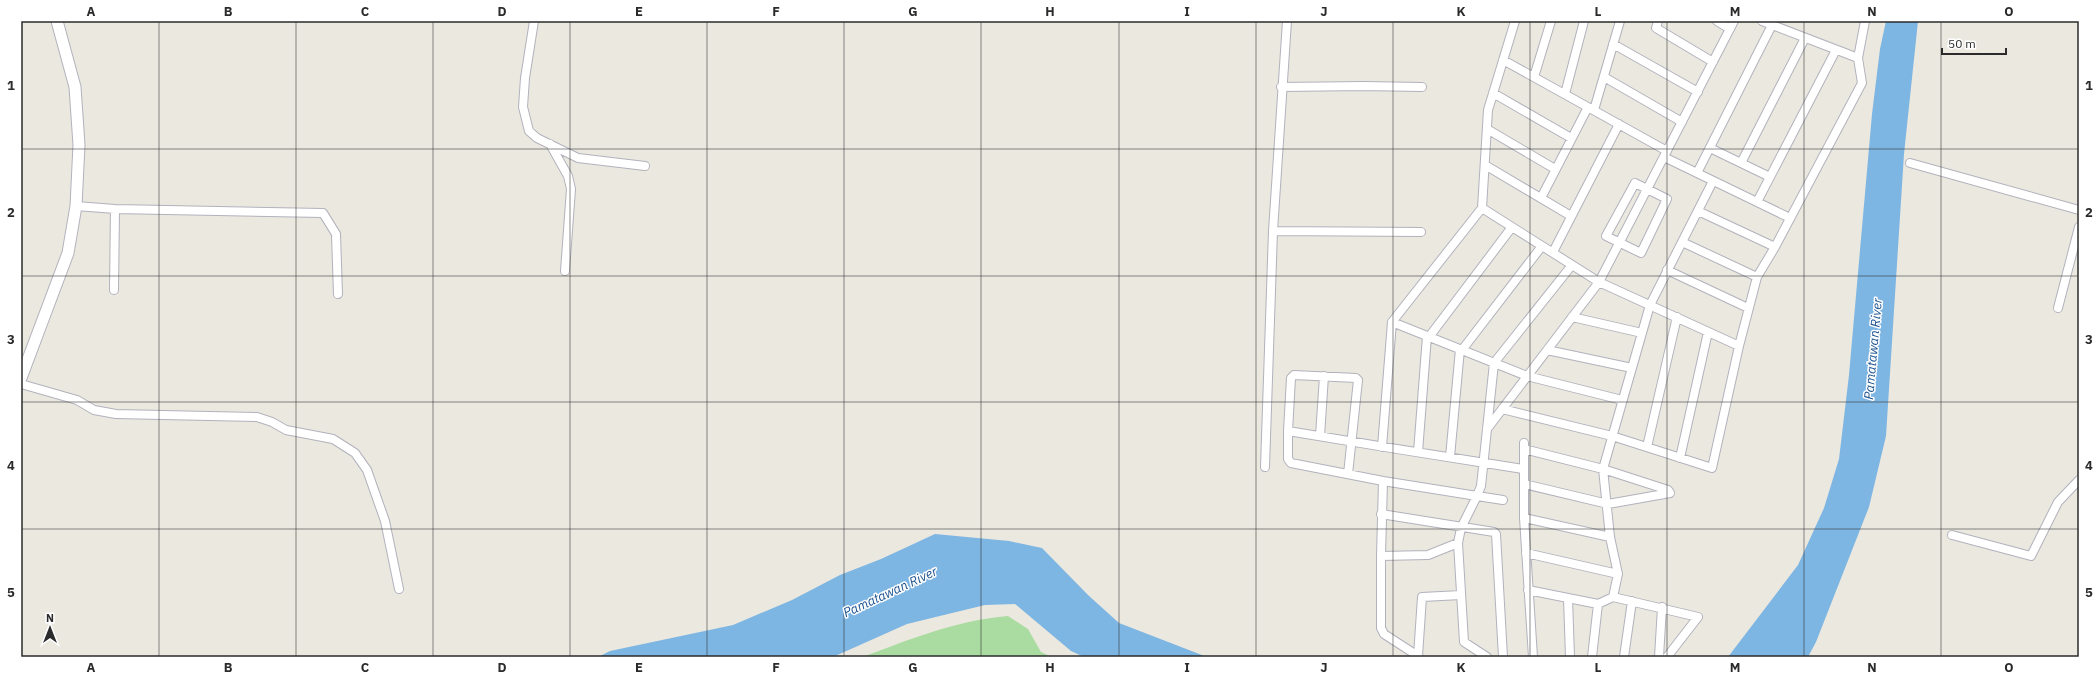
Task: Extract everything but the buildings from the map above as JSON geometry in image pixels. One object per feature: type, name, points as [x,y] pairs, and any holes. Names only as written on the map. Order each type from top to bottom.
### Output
[{"type":"street","points":[[21,378],[68,253],[76,206],[79,145],[75,86],[57,21]]},
{"type":"street","points":[[534,21],[525,78],[523,106],[529,131],[537,138],[578,158],[645,166]]},
{"type":"street","points":[[1265,467],[1273,231],[1287,21]]},
{"type":"street","points":[[1382,447],[1392,322],[1482,208],[1488,110],[1515,21]]},
{"type":"street","points":[[1534,77],[1551,21]]},
{"type":"street","points":[[1564,94],[1584,21]]},
{"type":"street","points":[[1540,198],[1571,138],[1591,108],[1604,77],[1620,21]]},
{"type":"street","points":[[1658,21],[1656,28],[1713,62]]},
{"type":"street","points":[[1717,21],[1730,29]]},
{"type":"street","points":[[1487,429],[1599,282],[1734,21]]},
{"type":"street","points":[[1762,21],[1858,58]]},
{"type":"street","points":[[1502,409],[1612,436],[1712,468],[1739,346],[1757,277],[1775,247],[1862,83],[1858,58],[1864,21]]},
{"type":"street","points":[[1697,173],[1772,25]]},
{"type":"street","points":[[1742,163],[1804,38]]},
{"type":"street","points":[[1613,44],[1698,92]]},
{"type":"street","points":[[1757,202],[1836,50]]},
{"type":"street","points":[[1503,60],[1591,108],[1697,173],[1790,218]]},
{"type":"street","points":[[1604,77],[1682,122]]},
{"type":"street","points":[[1282,87],[1422,87]]},
{"type":"street","points":[[1493,93],[1571,138]]},
{"type":"street","points":[[1553,252],[1618,124]]},
{"type":"street","points":[[1487,129],[1556,169]]},
{"type":"street","points":[[550,144],[568,176],[571,189],[565,271]]},
{"type":"street","points":[[1710,148],[1770,177]]},
{"type":"street","points":[[1910,162],[2079,210]]},
{"type":"street","points":[[1485,165],[1571,216]]},
{"type":"street","points":[[1613,596],[1618,574],[1610,537],[1608,504],[1603,469],[1650,305],[1713,181]]},
{"type":"street","points":[[1635,183],[1667,199],[1641,253],[1619,243],[1606,236],[1635,183]]},
{"type":"street","points":[[76,206],[115,209],[323,213],[336,234],[338,294]]},
{"type":"street","points":[[1482,208],[1599,282],[1739,346]]},
{"type":"street","points":[[114,290],[115,209]]},
{"type":"street","points":[[1698,211],[1775,247]]},
{"type":"street","points":[[1418,452],[1428,336],[1512,227]]},
{"type":"street","points":[[2058,308],[2079,227]]},
{"type":"street","points":[[1273,231],[1421,232]]},
{"type":"street","points":[[1682,242],[1757,277]]},
{"type":"street","points":[[1450,457],[1461,349],[1542,246]]},
{"type":"street","points":[[1487,657],[1464,642],[1458,543],[1461,528],[1481,486],[1494,363],[1572,265]]},
{"type":"street","points":[[1667,270],[1748,308]]},
{"type":"street","points":[[1572,317],[1642,333]]},
{"type":"street","points":[[1647,447],[1678,317]]},
{"type":"street","points":[[1392,322],[1527,376],[1622,400]]},
{"type":"street","points":[[1680,458],[1708,332]]},
{"type":"street","points":[[1547,350],[1632,368]]},
{"type":"street","points":[[1348,474],[1358,380],[1356,378],[1294,375],[1291,378],[1288,431],[1288,459],[1292,463],[1383,481],[1503,500]]},
{"type":"street","points":[[1320,436],[1324,376]]},
{"type":"street","points":[[21,384],[77,400],[94,410],[116,414],[257,417],[272,422],[286,430],[333,439],[355,453],[367,470],[385,521],[399,589]]},
{"type":"street","points":[[1288,431],[1523,469]]},
{"type":"street","points":[[1524,484],[1608,504],[1670,493],[1668,490],[1603,469],[1524,446],[1523,469],[1524,518],[1533,657]]},
{"type":"street","points":[[1952,535],[2032,556],[2058,502],[2079,480]]},
{"type":"street","points":[[1383,481],[1381,514],[1381,628],[1384,634],[1418,657]]},
{"type":"street","points":[[1381,514],[1461,528],[1494,532],[1496,534],[1503,657]]},
{"type":"street","points":[[1524,518],[1610,537]]},
{"type":"street","points":[[1381,556],[1428,555],[1458,543]]},
{"type":"street","points":[[1526,553],[1618,574]]},
{"type":"street","points":[[1528,590],[1598,604],[1613,596],[1698,616],[1667,657]]},
{"type":"street","points":[[1418,657],[1422,597],[1461,595]]},
{"type":"street","points":[[1568,598],[1570,657]]},
{"type":"street","points":[[1624,657],[1632,601]]},
{"type":"street","points":[[1592,657],[1598,604]]},
{"type":"street","points":[[1659,657],[1662,607]]},
{"type":"green space","points":[[1008,616],[1028,629],[1041,652],[1052,657],[863,657],[934,631],[989,618]]},
{"type":"water","name":"Pamatawan River","points":[[1886,21],[1918,21],[1904,154],[1886,436],[1869,507],[1816,642],[1808,657],[1728,657],[1798,565],[1824,508],[1839,459],[1849,375],[1872,114],[1880,49]]},
{"type":"water","name":"Pamatawan River","points":[[935,534],[1009,541],[1042,548],[1088,595],[1119,623],[1207,657],[1084,657],[1071,651],[1015,604],[985,605],[907,624],[833,657],[598,657],[610,651],[733,625],[792,600],[840,575],[881,559]]}]
